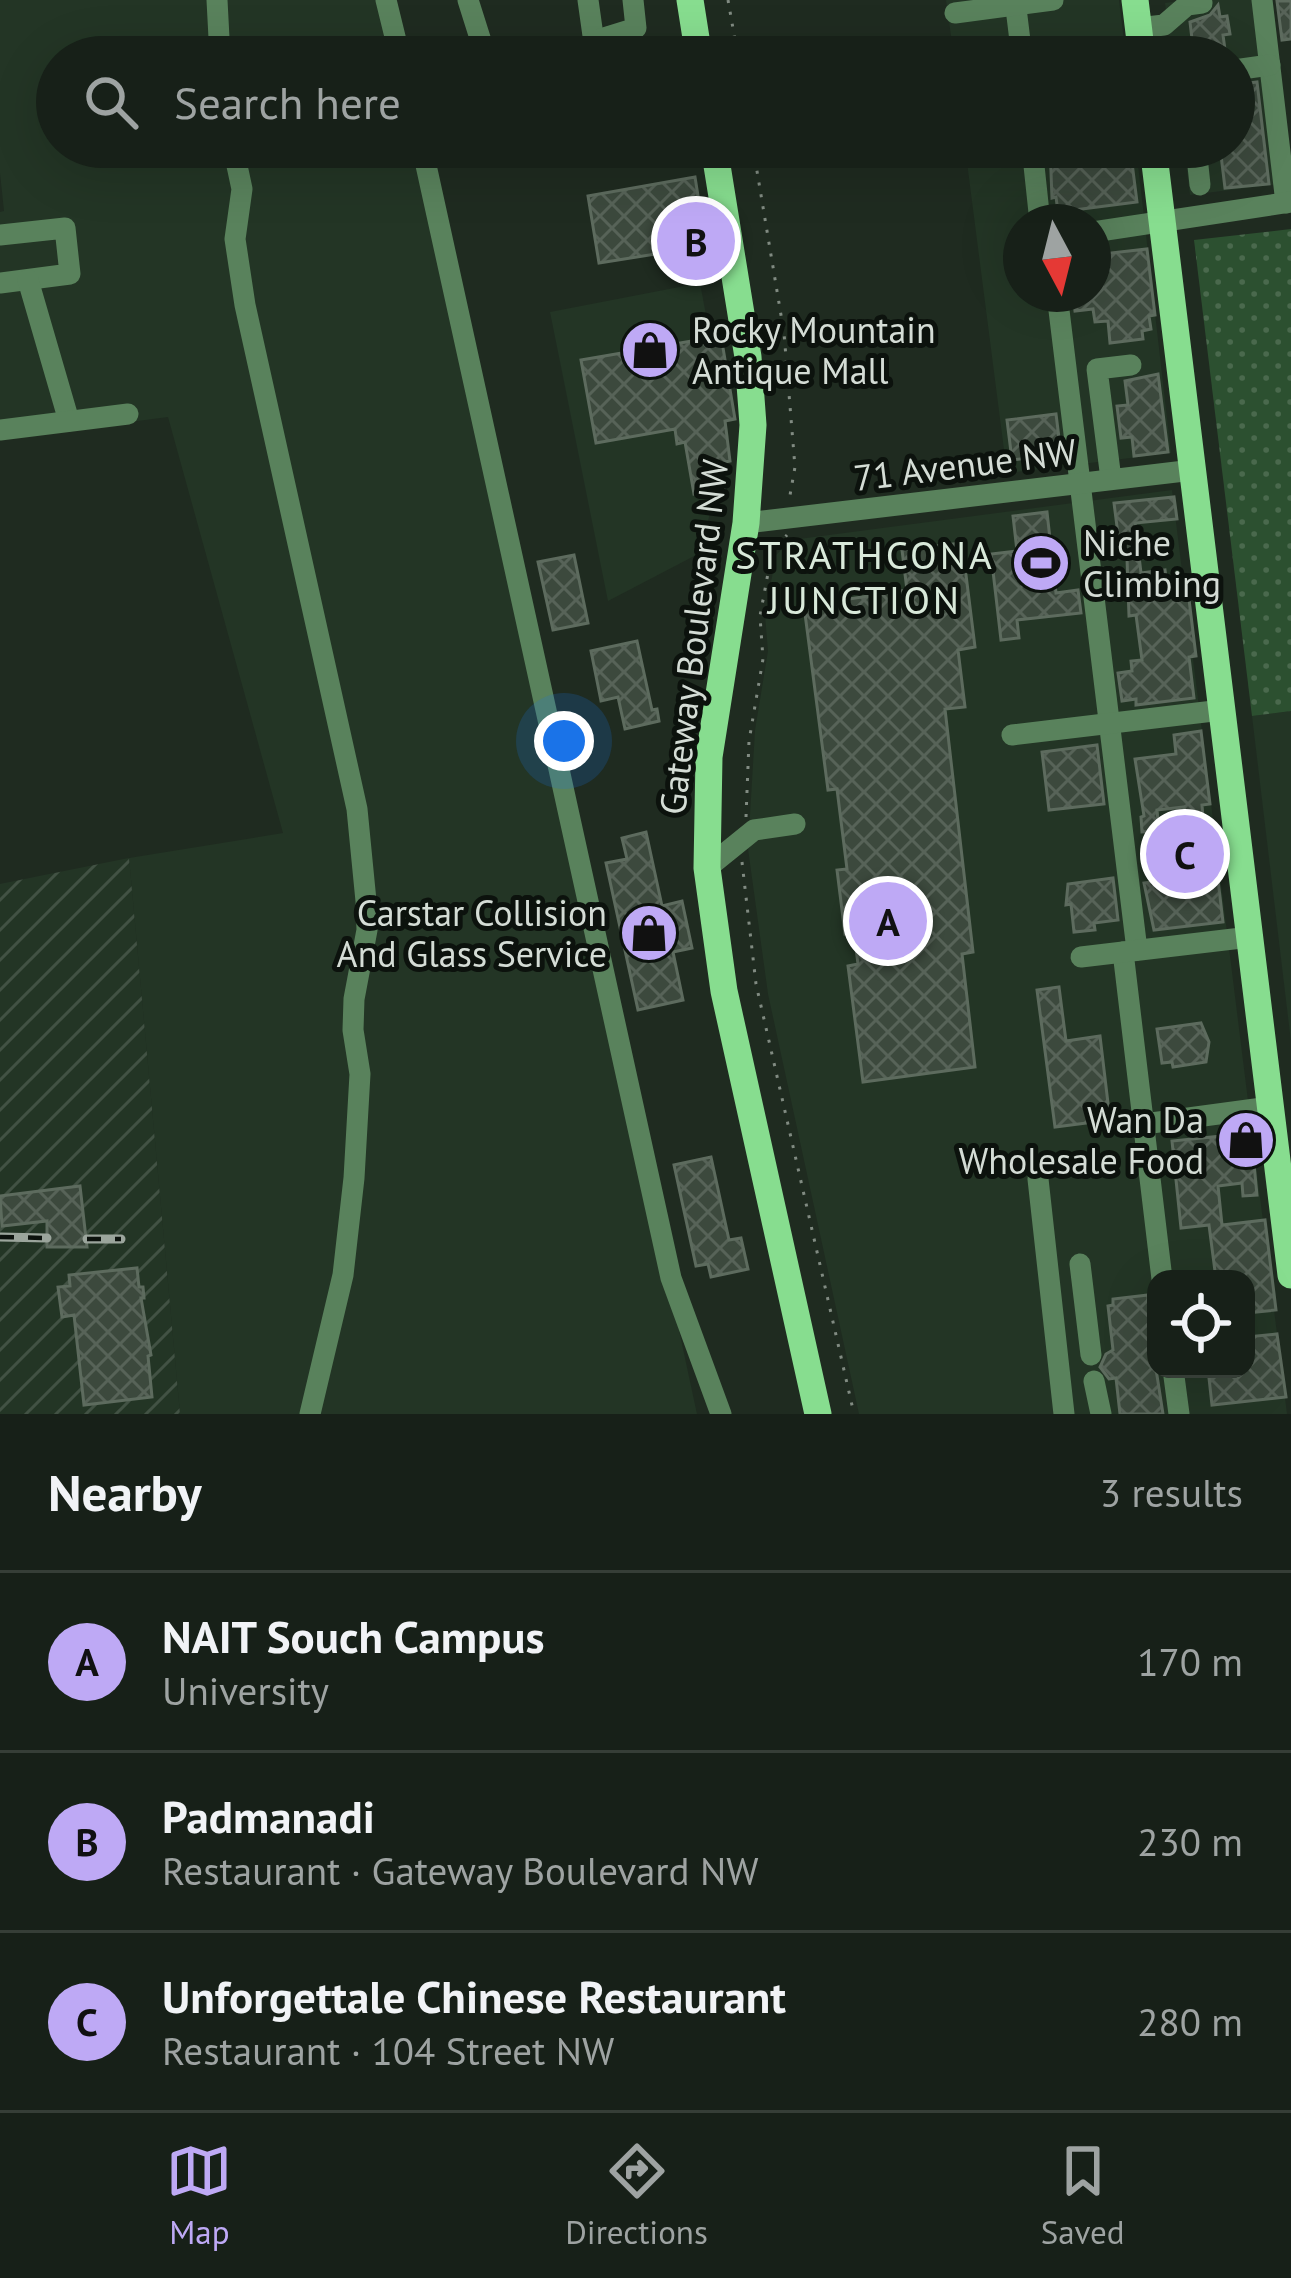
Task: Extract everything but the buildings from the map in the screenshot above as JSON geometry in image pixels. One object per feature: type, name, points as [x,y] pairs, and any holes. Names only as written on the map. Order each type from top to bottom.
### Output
[{"type":"main road","points":[[690,0],[696,36]]},
{"type":"main road","name":"Gateway Boulevard NW","points":[[717,168],[748,357],[753,425],[746,523],[709,757],[707,868],[724,991],[818,1414]]},
{"type":"main road","points":[[1156,168],[1291,1275]]},
{"type":"street","points":[[217,0],[219,36]]},
{"type":"street","points":[[386,0],[395,36]]},
{"type":"street","points":[[468,0],[479,36]]},
{"type":"street","points":[[588,0],[599,36]]},
{"type":"street","points":[[620,36],[636,28],[633,0]]},
{"type":"street","points":[[956,13],[1052,0]]},
{"type":"street","points":[[1111,229],[1163,218],[1289,203],[1278,80],[1262,0]]},
{"type":"street","points":[[1016,2],[1020,36]]},
{"type":"street","points":[[1137,14],[1163,25],[1186,5],[1202,3]]},
{"type":"street","points":[[238,168],[242,189],[235,239],[245,305],[358,809],[366,901],[367,930],[354,999],[360,1074],[344,1275],[310,1414]]},
{"type":"street","points":[[427,168],[671,1279],[721,1414]]},
{"type":"street","points":[[1034,168],[1038,204]]},
{"type":"street","points":[[1198,168],[1200,185]]},
{"type":"street","points":[[0,235],[64,228],[70,274],[0,283]]},
{"type":"street","points":[[28,280],[69,421]]},
{"type":"street","points":[[1059,312],[1110,724],[1161,1270]]},
{"type":"street","points":[[1067,372],[1131,365]]},
{"type":"street","points":[[1097,369],[1111,479]]},
{"type":"street","points":[[0,430],[128,414]]},
{"type":"street","name":"71 Avenue NW","points":[[746,523],[1193,470]]},
{"type":"street","points":[[1012,735],[1222,710]]},
{"type":"street","points":[[707,868],[754,830],[795,824]]},
{"type":"street","points":[[1081,957],[1250,937]]},
{"type":"street","points":[[1144,1124],[1270,1107]]},
{"type":"street","points":[[1038,1179],[1064,1414]]},
{"type":"street","points":[[1080,1264],[1091,1355]]},
{"type":"street","points":[[1174,1378],[1179,1414]]},
{"type":"street","points":[[1094,1381],[1101,1414]]},
{"type":"path","points":[[728,0],[734,36]]},
{"type":"path","points":[[756,168],[784,333],[794,449],[789,501]]},
{"type":"path","points":[[746,829],[749,741],[763,659],[760,616],[772,553],[787,537]]},
{"type":"path","points":[[743,851],[756,984],[854,1414]]},
{"type":"shaded area","points":[[0,0],[393,0],[401,36],[36,36],[36,168],[430,168],[697,1414],[180,1414],[129,858],[283,833],[168,417],[0,439],[0,212],[4,211]]},
{"type":"shaded area","points":[[946,0],[1119,0],[1123,36],[951,36]]},
{"type":"shaded area","points":[[1256,0],[1279,184],[1190,195],[1187,168],[1255,168],[1255,36],[1169,36],[1165,3]]},
{"type":"shaded area","points":[[968,168],[1138,168],[1171,453],[1007,473]]},
{"type":"shaded area","points":[[700,283],[729,437],[700,553],[608,601],[550,312]]},
{"type":"shaded area","points":[[1172,490],[1287,1414],[859,1414],[768,994],[748,849],[755,730],[768,651],[765,615],[776,555],[791,540]]},
{"type":"shaded area","points":[[1291,711],[1291,1042],[1252,716]]},
{"type":"shaded area","points":[[129,858],[180,1414],[0,1414],[0,884]]},
{"type":"green space","points":[[1291,229],[1291,711],[1252,716],[1194,240]]},
{"type":"railway","points":[[0,1237],[47,1238]]},
{"type":"railway","points":[[87,1239],[121,1239]]},
{"type":"place","name":"Padmanadi","points":[[696,241]]},
{"type":"place","name":"Rocky Mountain Antique Mall","points":[[650,350]]},
{"type":"place","name":"Niche Climbing","points":[[1041,563]]},
{"type":"place","name":"Unforgettale Chinese Restaurant","points":[[1185,854]]},
{"type":"place","name":"NAIT Souch Campus","points":[[888,921]]},
{"type":"place","name":"Carstar Collision And Glass Service","points":[[649,933]]},
{"type":"place","name":"Wan Da Wholesale Food","points":[[1246,1140]]},
{"type":"district","name":"STRATHCONA JUNCTION","points":[[865,576]]}]
